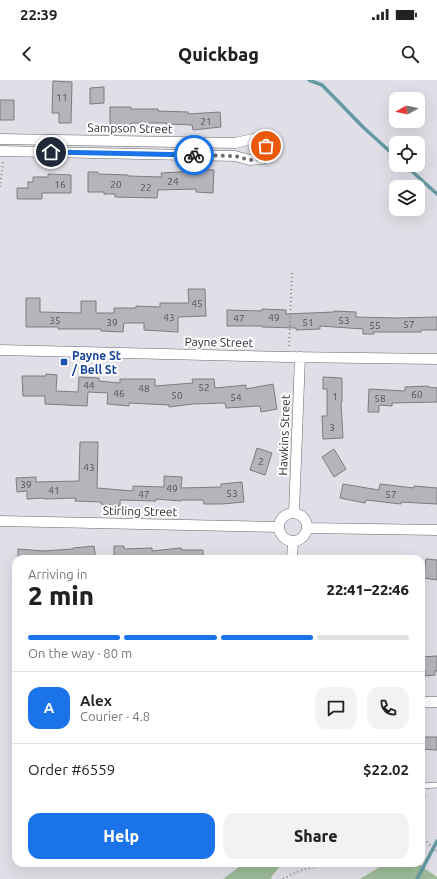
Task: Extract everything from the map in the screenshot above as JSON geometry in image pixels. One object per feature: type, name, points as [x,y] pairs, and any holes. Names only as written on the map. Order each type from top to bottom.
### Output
[{"type":"street","name":"Sampson Street","points":[[0,139],[236,143],[253,139],[262,141],[266,146],[266,154],[262,159],[250,160],[235,156],[2,151]]},
{"type":"street","name":"Payne Street","points":[[0,350],[437,359]]},
{"type":"street","name":"Hawkins Street","points":[[294,513],[300,357]]},
{"type":"street","points":[[294,513],[305,519],[307,523],[305,536],[293,542],[282,536],[279,527],[285,516],[294,513]]},
{"type":"street","name":"Stirling Street","points":[[0,522],[279,527]]},
{"type":"street","points":[[307,528],[437,530]]},
{"type":"street","points":[[292,555],[293,542]]},
{"type":"street","points":[[425,702],[437,702]]},
{"type":"lane","points":[[425,786],[437,785]]},
{"type":"path","points":[[0,187],[2,151]]},
{"type":"path","points":[[288,357],[292,272]]},
{"type":"path","points":[[425,840],[437,852]]},
{"type":"path","points":[[283,879],[310,867]]},
{"type":"green space","points":[[239,867],[280,867],[271,877],[272,879],[223,879]]},
{"type":"green space","points":[[380,867],[423,867],[437,877],[437,879],[360,879]]},
{"type":"building","points":[[53,81],[72,82],[71,123],[59,123],[59,113],[52,113]]},
{"type":"building","points":[[104,87],[104,103],[90,104],[90,88]]},
{"type":"building","points":[[0,100],[14,100],[14,120],[0,120]]},
{"type":"building","points":[[110,107],[158,109],[158,111],[188,112],[188,114],[220,112],[221,127],[193,130],[192,125],[131,123],[131,127],[110,127]]},
{"type":"building","points":[[196,169],[214,170],[213,193],[196,192],[196,189],[158,190],[157,198],[115,197],[115,194],[88,192],[88,172],[98,172],[98,174],[162,177],[161,173],[196,171]]},
{"type":"building","points":[[48,174],[71,175],[71,193],[42,193],[42,199],[17,199],[17,188],[28,188],[28,182],[33,182],[33,177],[48,177]]},
{"type":"building","points":[[188,289],[205,289],[206,316],[178,317],[178,332],[144,330],[144,323],[124,323],[123,332],[101,331],[101,329],[26,327],[26,298],[40,298],[40,312],[81,313],[81,301],[96,301],[96,313],[114,313],[114,308],[136,308],[136,306],[160,307],[160,303],[189,303]]},
{"type":"building","points":[[262,309],[286,310],[286,314],[334,311],[356,312],[356,317],[437,317],[437,330],[421,330],[421,332],[374,332],[374,334],[363,334],[363,329],[320,326],[320,329],[296,330],[296,328],[262,326],[227,326],[227,310],[262,311]]},
{"type":"building","points":[[46,374],[57,375],[56,391],[78,392],[79,377],[99,378],[99,381],[120,383],[120,379],[155,379],[155,386],[193,383],[192,379],[214,379],[215,388],[246,385],[246,389],[273,384],[277,409],[261,412],[260,406],[226,408],[225,403],[193,404],[169,407],[169,405],[129,403],[129,406],[107,404],[108,393],[88,392],[87,406],[45,404],[45,396],[23,396],[22,376],[46,376]]},
{"type":"building","points":[[323,377],[342,378],[341,402],[343,438],[323,439],[322,416],[327,416],[327,389],[323,389]]},
{"type":"building","points":[[428,386],[437,388],[437,402],[392,403],[392,406],[379,405],[379,412],[368,412],[369,389],[405,391],[405,387]]},
{"type":"building","points":[[80,442],[98,442],[97,488],[133,491],[133,486],[164,487],[164,476],[182,477],[181,488],[221,487],[221,484],[242,482],[244,502],[204,504],[203,500],[120,500],[120,506],[101,504],[101,502],[75,501],[76,498],[27,499],[27,491],[17,492],[16,478],[36,477],[36,482],[79,481]]},
{"type":"building","points":[[257,448],[272,453],[265,475],[250,470]]},
{"type":"building","points":[[334,449],[346,469],[334,477],[322,457]]},
{"type":"building","points":[[343,484],[379,490],[380,484],[414,488],[414,486],[437,488],[437,504],[401,502],[401,504],[366,500],[365,503],[340,498]]},
{"type":"building","points":[[94,546],[95,555],[18,555],[18,549],[43,551]]},
{"type":"building","points":[[114,546],[124,546],[124,549],[152,548],[152,551],[181,548],[182,550],[203,550],[203,555],[114,555]]},
{"type":"building","points":[[426,559],[437,560],[437,580],[425,578]]},
{"type":"building","points":[[437,656],[437,671],[435,671],[435,675],[425,676],[425,657]]},
{"type":"building","points":[[425,737],[437,737],[437,750],[425,749]]},
{"type":"waterway","points":[[309,80],[322,85],[364,128],[389,151]]},
{"type":"waterway","points":[[413,172],[437,194]]},
{"type":"waterway","points":[[425,864],[437,841]]},
{"type":"waterway","points":[[417,879],[423,867]]},
{"type":"way so far","points":[[194,155],[235,156],[250,160],[262,159],[266,154],[266,146]]},
{"type":"place","name":"Payne St / Bell St","points":[[64,362]]},
{"type":"route","points":[[51,152],[194,155]]}]
